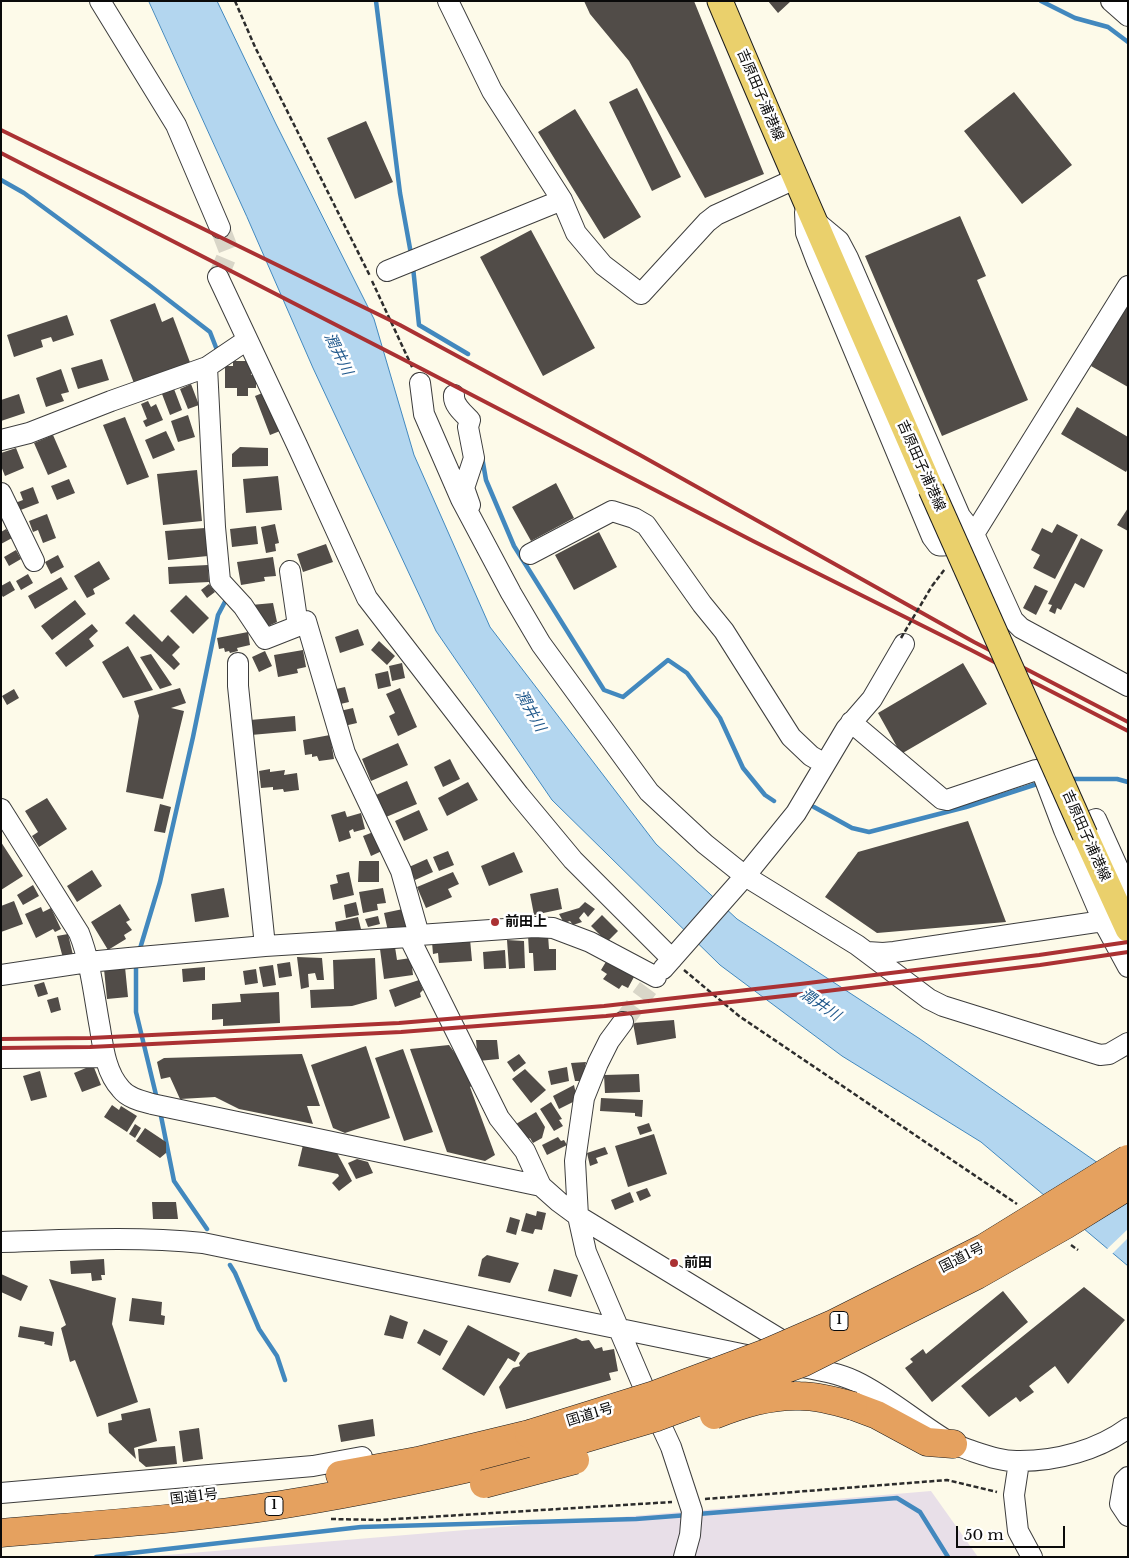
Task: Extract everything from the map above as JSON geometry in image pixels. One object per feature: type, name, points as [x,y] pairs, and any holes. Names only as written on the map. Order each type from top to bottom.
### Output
[{"type":"highway","name":"国道1号","points":[[1,1532],[200,1515],[280,1505],[394,1485],[465,1470],[835,1323],[984,1248],[1128,1159]]},
{"type":"highway","name":"国道1号","points":[[1,1515],[150,1503],[259,1490],[417,1461],[536,1443],[657,1417],[802,1363],[977,1275],[1065,1225],[1128,1186]]},
{"type":"highway","points":[[280,1505],[370,1500],[484,1484],[652,1437],[762,1399],[801,1396],[830,1399],[876,1415],[927,1442],[953,1444]]},
{"type":"main road","name":"吉原田子浦港線","points":[[720,1],[931,489],[1074,832],[1128,929]]},
{"type":"street","points":[[100,1],[176,125],[220,228]]},
{"type":"street","points":[[448,1],[492,91],[562,200],[576,233],[603,265],[641,294],[707,222],[716,215],[800,188],[806,233],[814,255],[932,536],[938,545],[949,546],[974,534],[1127,287]]},
{"type":"street","points":[[1111,1],[1128,16]]},
{"type":"street","points":[[387,271],[562,200]]},
{"type":"street","points":[[815,221],[839,241],[848,258],[960,516],[974,534],[1009,614],[1017,625],[1128,686]]},
{"type":"street","points":[[218,277],[367,598],[519,796],[567,853],[672,959]]},
{"type":"street","points":[[1,440],[29,433],[213,364],[247,340]]},
{"type":"street","points":[[213,364],[215,527],[220,581],[243,606],[265,639],[298,626],[306,620],[344,753],[401,871],[414,936],[500,1118],[525,1151],[541,1186],[578,1216],[778,1338],[825,1371]]},
{"type":"street","points":[[420,383],[424,414],[461,499],[511,593],[542,644],[649,792],[705,844],[745,876],[867,952],[929,999],[942,1006],[1100,1055],[1109,1054],[1128,1043]]},
{"type":"street","points":[[454,394],[453,399],[456,404],[470,420],[468,427],[474,458],[464,488],[476,526]]},
{"type":"street","points":[[1,493],[34,561]]},
{"type":"street","points":[[530,554],[612,511],[634,518],[646,525],[702,604],[724,631],[791,737],[811,756],[825,764]]},
{"type":"street","points":[[290,572],[298,626]]},
{"type":"street","points":[[1,975],[88,962],[265,946],[534,927],[553,928],[590,942],[652,982],[745,876],[796,813],[856,716],[872,699],[902,641]]},
{"type":"street","points":[[238,663],[238,686],[265,946]]},
{"type":"street","points":[[856,716],[942,799],[947,800],[1036,770],[1045,781],[1074,832],[1103,921],[1128,967]]},
{"type":"street","points":[[1,809],[79,933],[88,962],[105,1057],[114,1080],[122,1091],[135,1099],[158,1105],[541,1186]]},
{"type":"street","points":[[1074,832],[1096,818],[1128,890]]},
{"type":"street","points":[[867,952],[894,952],[1103,921]]},
{"type":"street","points":[[623,1022],[598,1064],[584,1098],[575,1160],[578,1216],[586,1252],[618,1329],[671,1446],[692,1511],[690,1535],[684,1557]]},
{"type":"street","points":[[1,1058],[105,1057]]},
{"type":"street","points":[[1,1242],[122,1238],[165,1239],[203,1243],[825,1371],[853,1380],[868,1388],[953,1444],[982,1454],[1019,1462],[1060,1457],[1082,1451],[1105,1442],[1128,1428]]},
{"type":"street","points":[[1,1493],[313,1466],[515,1431],[647,1395]]},
{"type":"street","points":[[1019,1462],[1014,1495],[1018,1531],[1032,1557]]},
{"type":"street","points":[[1128,1477],[1124,1481],[1120,1504],[1128,1516]]},
{"type":"path","points":[[235,1],[255,47],[371,279],[420,383]]},
{"type":"path","points":[[902,641],[932,586]]},
{"type":"path","points":[[672,959],[739,1016],[1021,1207]]},
{"type":"path","points":[[1071,1244],[1078,1250]]},
{"type":"path","points":[[330,1519],[380,1520],[688,1500],[946,1480],[1014,1495]]},
{"type":"shaded area","points":[[931,1491],[978,1557],[143,1557]]},
{"type":"water","name":"潤井川","points":[[149,1],[217,1],[276,124],[374,319],[414,455],[490,627],[656,844],[737,919],[920,1039],[1128,1184],[1128,1266],[981,1142],[842,1056],[720,965],[552,800],[436,631],[313,368]]},
{"type":"pier","points":[[1128,1229],[1128,1238],[1111,1255],[1106,1250]]},
{"type":"building","points":[[584,1],[694,1],[764,174],[705,198],[629,61],[590,14]]},
{"type":"building","points":[[768,1],[791,1],[778,13]]},
{"type":"building","points":[[637,88],[681,177],[652,191],[609,102]]},
{"type":"building","points":[[1014,92],[1072,165],[1022,204],[964,131]]},
{"type":"building","points":[[575,109],[641,217],[604,239],[538,132]]},
{"type":"building","points":[[366,121],[393,182],[355,199],[327,138]]},
{"type":"building","points":[[960,216],[986,276],[977,280],[1028,400],[942,436],[865,256]]},
{"type":"building","points":[[531,230],[595,348],[543,376],[480,257]]},
{"type":"building","points":[[155,303],[162,322],[173,317],[191,365],[135,386],[110,320]]},
{"type":"building","points":[[1128,303],[1128,387],[1091,366]]},
{"type":"building","points":[[67,315],[74,335],[53,342],[51,337],[41,340],[43,347],[14,357],[7,335]]},
{"type":"building","points":[[102,359],[109,380],[78,389],[71,368]]},
{"type":"building","points":[[233,361],[252,361],[251,375],[256,375],[256,388],[248,388],[248,396],[237,396],[237,388],[225,388],[225,366],[233,366]]},
{"type":"building","points":[[61,369],[69,392],[61,394],[64,401],[46,407],[36,378]]},
{"type":"building","points":[[191,384],[199,405],[188,409],[180,389]]},
{"type":"building","points":[[174,389],[182,410],[170,415],[162,394]]},
{"type":"building","points":[[265,392],[280,431],[270,435],[255,396]]},
{"type":"building","points":[[19,394],[25,413],[1,421],[1,400]]},
{"type":"building","points":[[148,401],[151,407],[156,404],[163,420],[146,427],[143,421],[147,419],[141,404]]},
{"type":"building","points":[[1077,407],[1128,437],[1128,468],[1126,472],[1061,434]]},
{"type":"building","points":[[188,415],[195,437],[178,442],[171,421]]},
{"type":"building","points":[[125,417],[149,477],[127,485],[103,425]]},
{"type":"building","points":[[166,431],[175,450],[153,459],[145,440]]},
{"type":"building","points":[[53,435],[67,467],[48,475],[34,443]]},
{"type":"building","points":[[240,447],[268,448],[268,466],[232,467],[232,454]]},
{"type":"building","points":[[16,448],[24,468],[5,476],[1,466],[1,453]]},
{"type":"building","points":[[197,470],[202,521],[163,525],[157,474]]},
{"type":"building","points":[[278,476],[282,510],[246,513],[243,479]]},
{"type":"building","points":[[69,479],[75,493],[57,500],[51,486]]},
{"type":"building","points":[[556,483],[574,518],[531,541],[512,507]]},
{"type":"building","points":[[33,487],[39,503],[18,511],[15,503],[23,500],[20,492]]},
{"type":"building","points":[[1128,508],[1128,531],[1117,525]]},
{"type":"building","points":[[47,514],[56,538],[43,543],[38,530],[33,532],[29,521]]},
{"type":"building","points":[[275,524],[279,543],[275,544],[276,551],[266,553],[261,527]]},
{"type":"building","points":[[1057,524],[1078,535],[1055,579],[1033,568],[1040,555],[1031,550],[1042,528],[1052,533]]},
{"type":"building","points":[[256,526],[258,544],[232,547],[230,529]]},
{"type":"building","points":[[205,528],[208,556],[168,560],[165,531]]},
{"type":"building","points":[[6,529],[12,538],[1,544],[1,532]]},
{"type":"building","points":[[599,532],[617,567],[574,590],[555,555]]},
{"type":"building","points":[[1081,538],[1103,550],[1084,588],[1075,583],[1061,610],[1057,608],[1055,614],[1049,611],[1052,605],[1048,604]]},
{"type":"building","points":[[326,544],[333,562],[303,572],[297,554]]},
{"type":"building","points":[[16,550],[21,559],[9,566],[4,557]]},
{"type":"building","points":[[58,555],[64,567],[51,574],[45,562]]},
{"type":"building","points":[[273,557],[276,576],[264,577],[265,581],[241,585],[237,562]]},
{"type":"building","points":[[99,561],[110,579],[93,589],[95,594],[87,598],[74,576]]},
{"type":"building","points":[[208,565],[209,582],[169,584],[168,567]]},
{"type":"building","points":[[28,574],[33,583],[21,590],[16,581]]},
{"type":"building","points":[[61,577],[68,589],[35,609],[28,596]]},
{"type":"building","points":[[10,581],[15,590],[3,597],[1,586]]},
{"type":"building","points":[[209,584],[215,592],[207,598],[201,590]]},
{"type":"building","points":[[1035,585],[1048,591],[1036,615],[1023,608]]},
{"type":"building","points":[[186,595],[209,618],[193,634],[170,611]]},
{"type":"building","points":[[75,600],[86,614],[52,640],[41,626]]},
{"type":"building","points":[[273,603],[277,622],[262,629],[251,605]]},
{"type":"building","points":[[134,614],[162,642],[168,635],[180,647],[172,655],[180,664],[174,670],[125,623]]},
{"type":"building","points":[[92,624],[98,631],[89,639],[94,646],[66,667],[55,653]]},
{"type":"building","points":[[358,629],[364,645],[340,653],[335,637]]},
{"type":"building","points":[[248,632],[250,645],[237,648],[238,651],[230,653],[229,651],[225,652],[224,648],[219,649],[217,638]]},
{"type":"building","points":[[379,641],[395,656],[387,665],[371,650]]},
{"type":"building","points":[[128,646],[153,690],[123,698],[102,662]]},
{"type":"building","points":[[303,650],[306,667],[297,669],[298,673],[278,677],[274,655]]},
{"type":"building","points":[[265,651],[272,666],[259,672],[252,657]]},
{"type":"building","points":[[151,654],[172,685],[160,689],[140,657]]},
{"type":"building","points":[[402,663],[405,678],[392,681],[389,666]]},
{"type":"building","points":[[963,663],[987,704],[901,754],[878,713]]},
{"type":"building","points":[[388,671],[391,686],[378,689],[375,674]]},
{"type":"building","points":[[345,687],[349,702],[336,705],[332,690]]},
{"type":"building","points":[[180,688],[186,703],[171,708],[184,711],[163,799],[126,792],[139,716],[134,701]]},
{"type":"building","points":[[400,688],[417,727],[398,736],[389,716],[395,713],[386,694]]},
{"type":"building","points":[[14,689],[19,698],[7,705],[2,696]]},
{"type":"building","points":[[353,708],[357,723],[344,726],[340,711]]},
{"type":"building","points":[[295,716],[296,731],[251,735],[250,720]]},
{"type":"building","points":[[330,735],[334,759],[319,761],[317,756],[312,757],[312,754],[305,755],[303,740]]},
{"type":"building","points":[[398,743],[408,765],[371,781],[362,759]]},
{"type":"building","points":[[450,759],[460,779],[443,787],[434,767]]},
{"type":"building","points":[[270,769],[270,772],[285,770],[284,775],[297,773],[299,790],[284,792],[283,789],[273,790],[273,787],[261,788],[259,771]]},
{"type":"building","points":[[407,781],[417,804],[386,817],[376,795]]},
{"type":"building","points":[[468,782],[478,800],[447,816],[438,798]]},
{"type":"building","points":[[47,798],[67,829],[39,847],[32,836],[38,832],[25,811]]},
{"type":"building","points":[[160,804],[171,807],[165,833],[154,831]]},
{"type":"building","points":[[419,810],[428,830],[404,841],[395,821]]},
{"type":"building","points":[[345,811],[347,817],[361,813],[365,829],[354,832],[353,829],[349,831],[351,838],[339,842],[331,815]]},
{"type":"building","points":[[968,821],[1006,922],[877,933],[825,897],[858,852]]},
{"type":"building","points":[[376,831],[384,850],[371,856],[363,836]]},
{"type":"building","points":[[1,842],[23,876],[1,890]]},
{"type":"building","points":[[448,851],[454,865],[439,871],[433,857]]},
{"type":"building","points":[[514,852],[523,872],[489,886],[481,866]]},
{"type":"building","points":[[427,859],[433,872],[415,880],[409,867]]},
{"type":"building","points":[[359,861],[379,861],[379,882],[358,882]]},
{"type":"building","points":[[92,870],[102,886],[77,902],[67,886]]},
{"type":"building","points":[[349,872],[354,895],[333,900],[330,885],[338,883],[336,875]]},
{"type":"building","points":[[453,872],[459,884],[448,889],[452,897],[426,908],[417,887]]},
{"type":"building","points":[[33,885],[39,896],[23,905],[17,895]]},
{"type":"building","points":[[224,888],[229,917],[195,922],[191,894]]},
{"type":"building","points":[[383,888],[386,903],[377,904],[378,910],[363,913],[359,892]]},
{"type":"building","points":[[558,888],[562,909],[534,915],[530,894]]},
{"type":"building","points":[[14,901],[23,924],[1,932],[1,906]]},
{"type":"building","points":[[356,902],[359,915],[346,918],[344,905]]},
{"type":"building","points":[[585,902],[595,909],[588,917],[584,912],[579,918],[582,922],[573,925],[570,921],[564,923],[559,914],[579,908]]},
{"type":"building","points":[[120,904],[130,920],[126,922],[132,930],[124,935],[126,939],[108,950],[91,922]]},
{"type":"building","points":[[41,907],[43,912],[51,908],[61,929],[55,932],[53,929],[36,938],[25,914]]},
{"type":"building","points":[[403,909],[407,927],[388,931],[384,913]]},
{"type":"building","points":[[602,915],[618,931],[607,942],[591,926]]},
{"type":"building","points":[[378,916],[380,924],[368,927],[365,919]]},
{"type":"building","points":[[358,917],[361,929],[337,935],[335,922]]},
{"type":"building","points":[[68,934],[73,955],[63,958],[57,936]]},
{"type":"building","points":[[528,935],[548,935],[549,949],[556,949],[556,970],[534,971],[533,953],[529,953]]},
{"type":"building","points":[[470,939],[472,961],[439,963],[438,953],[433,954],[432,942]]},
{"type":"building","points":[[507,940],[524,941],[525,968],[509,969]]},
{"type":"building","points":[[395,947],[397,960],[411,958],[413,975],[384,979],[380,949]]},
{"type":"building","points":[[505,950],[506,968],[484,969],[483,952]]},
{"type":"building","points":[[297,957],[322,958],[324,980],[317,980],[315,973],[308,974],[309,987],[301,989]]},
{"type":"building","points":[[375,958],[377,999],[352,1006],[311,1008],[310,990],[334,989],[333,960]]},
{"type":"building","points":[[607,960],[634,977],[628,988],[622,985],[619,989],[603,979],[607,974],[601,970]]},
{"type":"building","points":[[290,962],[292,976],[279,978],[277,964]]},
{"type":"building","points":[[273,965],[276,985],[263,987],[259,967]]},
{"type":"building","points":[[125,967],[128,997],[107,999],[104,969]]},
{"type":"building","points":[[205,967],[205,980],[183,982],[182,969]]},
{"type":"building","points":[[256,969],[258,983],[245,985],[243,971]]},
{"type":"building","points":[[419,980],[423,990],[420,993],[421,997],[395,1007],[389,990]]},
{"type":"building","points":[[44,982],[48,994],[38,997],[34,985]]},
{"type":"building","points":[[279,992],[280,1023],[223,1026],[223,1019],[212,1020],[212,1004],[241,1002],[240,994]]},
{"type":"building","points":[[58,997],[61,1010],[51,1013],[47,1000]]},
{"type":"building","points":[[674,1020],[676,1038],[637,1045],[633,1023]]},
{"type":"building","points":[[476,1040],[497,1040],[499,1059],[478,1061]]},
{"type":"building","points":[[449,1045],[460,1060],[473,1085],[470,1087],[495,1155],[485,1161],[447,1152],[410,1049]]},
{"type":"building","points":[[366,1046],[390,1118],[345,1133],[333,1128],[311,1065]]},
{"type":"building","points":[[403,1049],[433,1132],[404,1141],[375,1058]]},
{"type":"building","points":[[302,1054],[320,1106],[307,1106],[313,1124],[239,1109],[215,1097],[180,1099],[170,1077],[161,1079],[157,1062],[164,1058]]},
{"type":"building","points":[[519,1054],[526,1063],[514,1072],[507,1062]]},
{"type":"building","points":[[586,1062],[582,1081],[575,1081],[571,1063]]},
{"type":"building","points":[[93,1065],[101,1085],[82,1092],[74,1073]]},
{"type":"building","points":[[567,1067],[569,1081],[551,1085],[548,1071]]},
{"type":"building","points":[[525,1069],[546,1090],[531,1103],[512,1079]]},
{"type":"building","points":[[40,1071],[47,1097],[31,1101],[23,1076]]},
{"type":"building","points":[[639,1074],[640,1092],[605,1093],[604,1075]]},
{"type":"building","points":[[574,1085],[576,1094],[573,1098],[575,1101],[559,1109],[553,1096]]},
{"type":"building","points":[[601,1098],[643,1100],[642,1117],[635,1116],[635,1113],[600,1111]]},
{"type":"building","points":[[551,1102],[562,1119],[559,1120],[563,1126],[554,1131],[540,1109]]},
{"type":"building","points":[[112,1105],[119,1110],[121,1106],[137,1116],[127,1132],[104,1117]]},
{"type":"building","points":[[536,1112],[545,1127],[542,1138],[533,1143],[530,1138],[526,1141],[516,1124]]},
{"type":"building","points":[[649,1123],[652,1131],[640,1135],[637,1127]]},
{"type":"building","points":[[135,1124],[141,1128],[135,1138],[129,1134]]},
{"type":"building","points":[[145,1128],[166,1142],[166,1153],[160,1158],[136,1141]]},
{"type":"building","points":[[654,1134],[667,1174],[628,1187],[615,1146]]},
{"type":"building","points":[[558,1137],[561,1141],[564,1140],[567,1145],[547,1155],[542,1145]]},
{"type":"building","points":[[303,1145],[337,1153],[352,1181],[339,1191],[332,1183],[339,1176],[338,1174],[298,1166]]},
{"type":"building","points":[[605,1147],[608,1154],[596,1158],[598,1163],[590,1166],[587,1153]]},
{"type":"building","points":[[357,1159],[368,1162],[373,1173],[356,1179],[348,1163]]},
{"type":"building","points":[[647,1188],[651,1196],[640,1201],[636,1192]]},
{"type":"building","points":[[630,1192],[634,1202],[615,1210],[611,1200]]},
{"type":"building","points":[[152,1202],[176,1202],[178,1219],[153,1219]]},
{"type":"building","points":[[537,1211],[546,1213],[542,1230],[535,1229],[533,1234],[521,1231],[526,1213],[536,1216]]},
{"type":"building","points":[[510,1217],[520,1220],[516,1235],[506,1232]]},
{"type":"building","points":[[487,1255],[519,1263],[510,1283],[478,1276],[482,1259]]},
{"type":"building","points":[[104,1259],[105,1275],[101,1275],[102,1280],[92,1281],[91,1273],[71,1274],[70,1261]]},
{"type":"building","points":[[554,1269],[578,1275],[571,1297],[548,1291]]},
{"type":"building","points":[[1,1274],[28,1286],[21,1301],[1,1292]]},
{"type":"building","points":[[49,1279],[116,1298],[112,1324],[138,1402],[97,1417],[75,1360],[70,1362],[61,1328],[66,1325]]},
{"type":"building","points":[[1084,1287],[1125,1320],[1068,1384],[1055,1366],[1029,1386],[1034,1392],[1020,1402],[1016,1397],[989,1417],[961,1386]]},
{"type":"building","points":[[1003,1291],[1028,1322],[932,1402],[905,1368],[913,1362],[910,1359],[923,1349],[926,1354]]},
{"type":"building","points":[[132,1298],[162,1302],[161,1315],[165,1316],[164,1325],[129,1321]]},
{"type":"building","points":[[390,1315],[408,1322],[403,1339],[384,1335]]},
{"type":"building","points":[[468,1325],[520,1353],[515,1362],[508,1358],[484,1396],[442,1369]]},
{"type":"building","points":[[20,1326],[54,1332],[52,1346],[44,1344],[45,1342],[18,1337]]},
{"type":"building","points":[[424,1329],[448,1341],[440,1356],[417,1343]]},
{"type":"building","points":[[576,1338],[582,1341],[589,1340],[595,1349],[602,1347],[603,1351],[614,1349],[618,1371],[609,1373],[611,1380],[506,1409],[499,1387],[513,1368],[520,1366],[519,1363],[528,1353]]},
{"type":"building","points":[[150,1408],[157,1441],[134,1448],[136,1459],[109,1433],[108,1423],[122,1420],[121,1414]]},
{"type":"building","points":[[373,1419],[375,1436],[341,1442],[338,1425]]},
{"type":"building","points":[[199,1428],[203,1459],[183,1462],[179,1431]]},
{"type":"building","points":[[175,1446],[177,1464],[146,1467],[139,1461],[138,1449]]},
{"type":"waterway","points":[[376,1],[400,193],[411,254]]},
{"type":"waterway","points":[[1041,1],[1075,18],[1108,27],[1128,42]]},
{"type":"waterway","points":[[1,180],[24,193],[210,332],[217,354]]},
{"type":"waterway","points":[[413,267],[419,325],[468,354]]},
{"type":"waterway","points":[[482,457],[486,480],[514,546],[604,690],[623,697],[668,660],[687,673],[720,718],[743,768],[765,795],[774,801]]},
{"type":"waterway","points":[[139,952],[160,882],[218,615],[228,596]]},
{"type":"waterway","points":[[1070,779],[1117,779],[1128,782]]},
{"type":"waterway","points":[[814,807],[852,828],[869,832],[966,807],[1040,783]]},
{"type":"waterway","points":[[136,962],[136,1012],[157,1099]]},
{"type":"waterway","points":[[160,1111],[174,1181],[207,1229]]},
{"type":"waterway","points":[[230,1265],[259,1329],[277,1356],[285,1380]]},
{"type":"waterway","points":[[698,1514],[897,1498],[920,1512],[948,1557]]},
{"type":"waterway","points":[[96,1557],[361,1527],[636,1519],[688,1515]]},
{"type":"tunnel","points":[[218,277],[229,251],[220,228]]},
{"type":"tunnel","points":[[623,1022],[648,988]]},
{"type":"railway","points":[[1,130],[400,325],[640,455],[974,642],[1128,722]]},
{"type":"railway","points":[[1,153],[753,541],[1128,731]]},
{"type":"railway","points":[[1,1039],[90,1038],[399,1023],[604,1006],[1039,955],[1128,942]]},
{"type":"railway","points":[[1,1048],[90,1047],[401,1032],[606,1016],[1040,965],[1128,952]]},
{"type":"place","name":"前田上","points":[[495,922]]},
{"type":"place","name":"前田","points":[[674,1263]]}]
